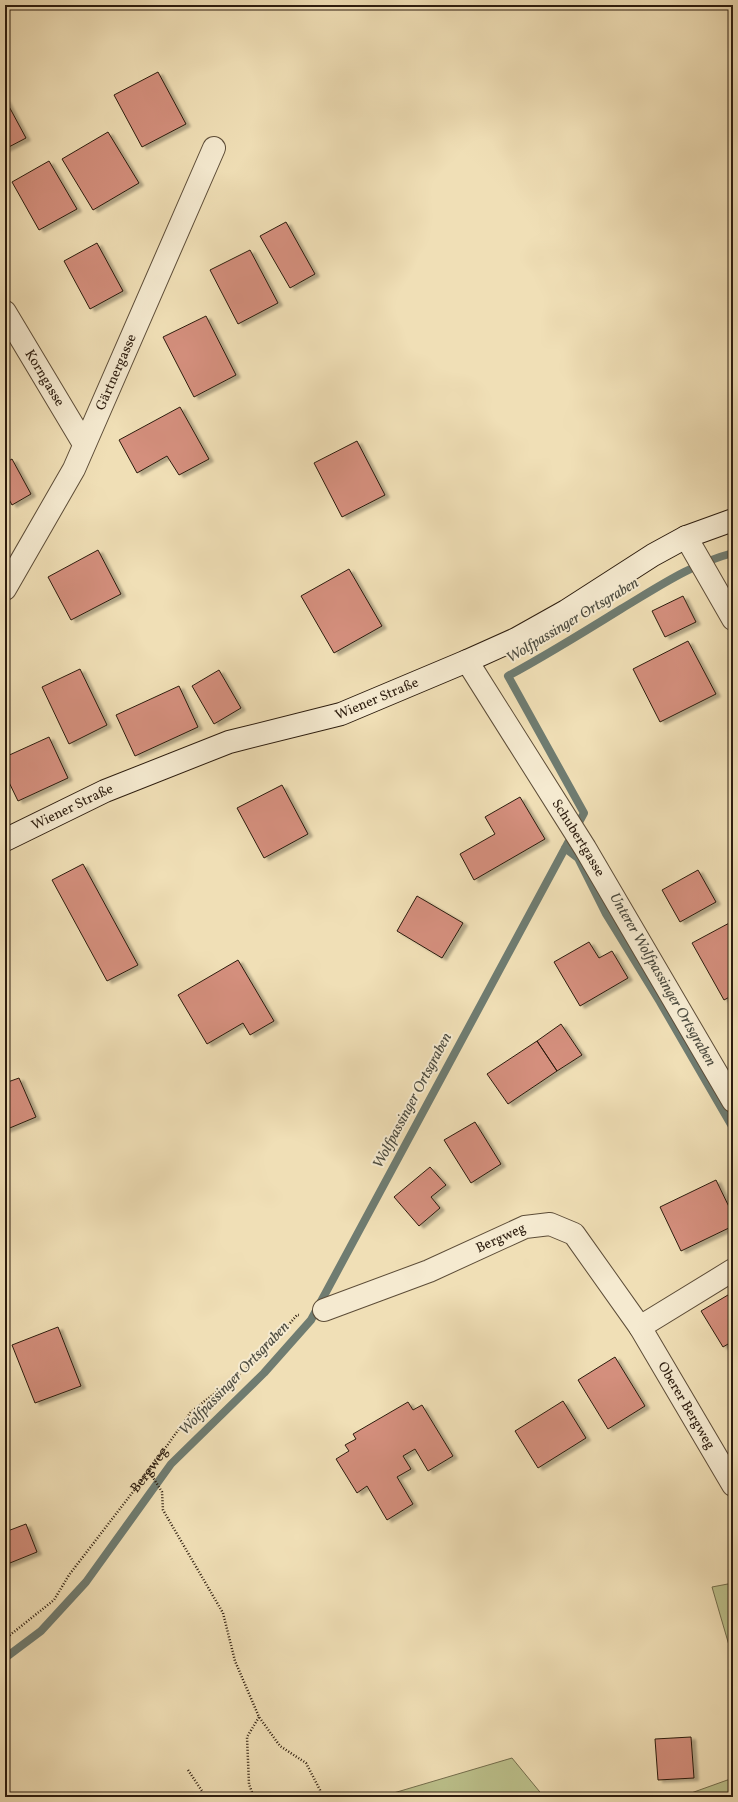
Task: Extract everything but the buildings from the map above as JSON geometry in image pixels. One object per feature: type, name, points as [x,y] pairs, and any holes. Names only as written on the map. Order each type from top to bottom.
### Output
[{"type":"street","name":"Gärtnergasse","points":[[5,590],[74,469],[214,148]]},
{"type":"street","name":"Korngasse","points":[[5,312],[84,444]]},
{"type":"street","name":"Wiener Straße","points":[[5,840],[105,791],[229,742],[341,714],[467,661],[516,639],[566,611],[653,555],[686,537],[733,520]]},
{"type":"street","points":[[686,537],[733,619]]},
{"type":"street","name":"Schubertgasse","points":[[467,661],[585,848],[733,1101]]},
{"type":"street","name":"Bergweg","points":[[324,1310],[429,1271],[525,1228],[550,1224],[574,1234],[640,1327]]},
{"type":"street","points":[[640,1327],[733,1270]]},
{"type":"street","name":"Oberer Bergweg","points":[[640,1327],[733,1485]]},
{"type":"path","name":"Bergweg","points":[[5,1639],[54,1600],[70,1575],[191,1412],[263,1355],[297,1315],[302,1313]]},
{"type":"path","points":[[149,1470],[162,1492],[164,1510],[223,1613],[235,1661],[259,1717],[280,1746],[306,1764],[320,1790],[321,1797]]},
{"type":"path","points":[[253,1795],[249,1784],[247,1737],[259,1717]]},
{"type":"path","points":[[188,1770],[206,1797]]},
{"type":"green space","points":[[733,1583],[733,1659],[712,1587]]},
{"type":"green space","points":[[512,1758],[544,1797],[380,1797]]},
{"type":"green space","points":[[733,1778],[733,1797],[680,1797]]},
{"type":"waterway","name":"Wolfpassinger Ortsgraben","points":[[5,1658],[41,1631],[86,1582],[171,1464],[264,1373],[311,1320],[584,813],[508,676],[551,652],[675,577],[703,563],[733,553]]},
{"type":"waterway","name":"Unterer Wolfpassinger Ortsgraben","points":[[565,848],[578,858],[606,914],[660,1002],[733,1128]]}]
